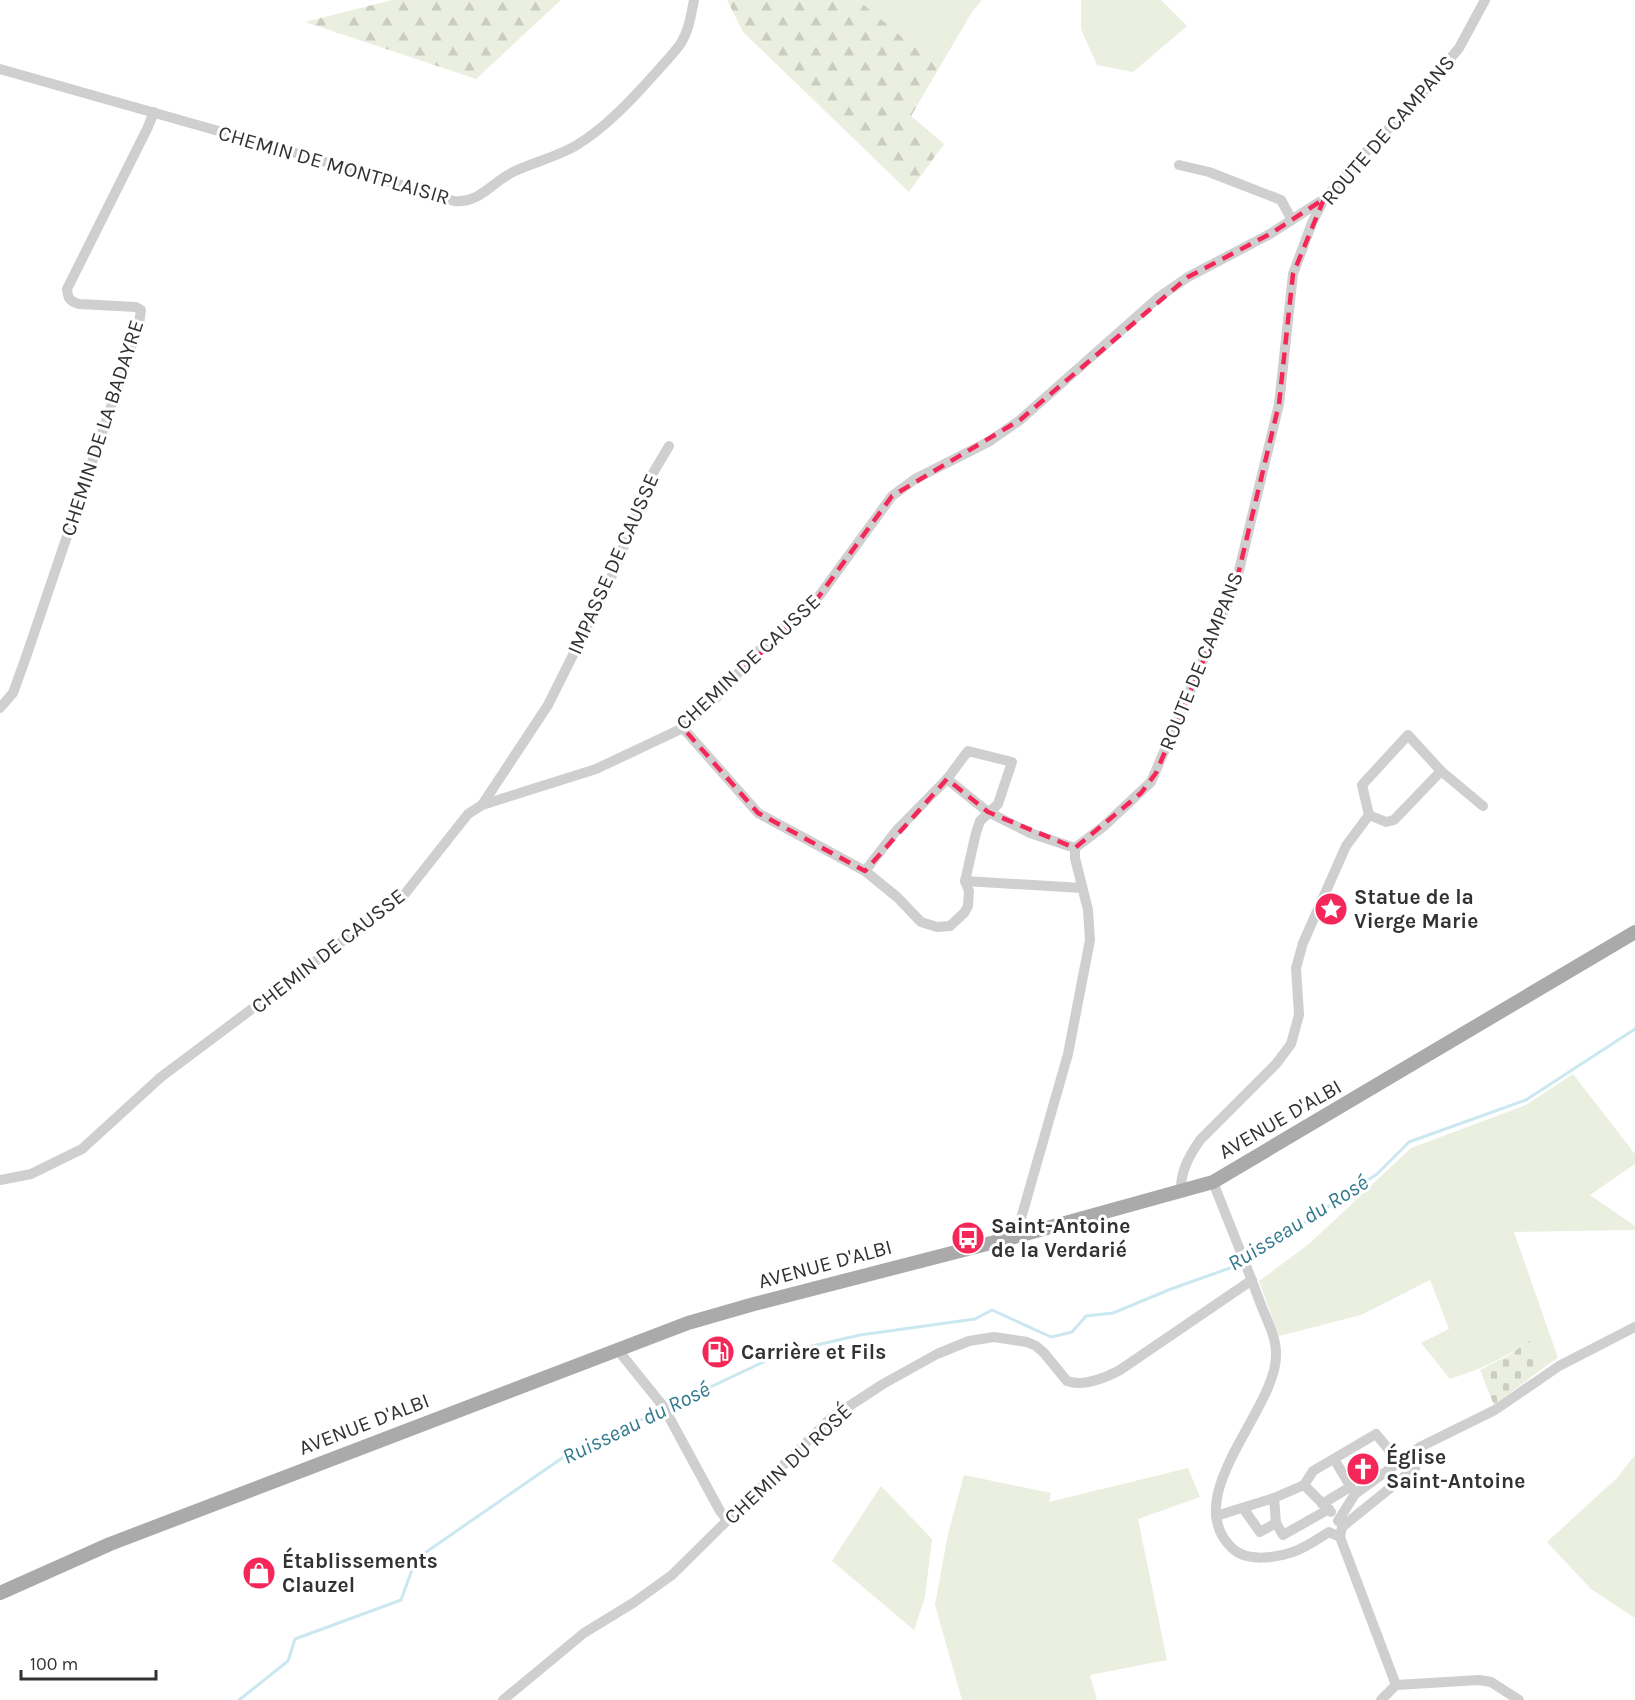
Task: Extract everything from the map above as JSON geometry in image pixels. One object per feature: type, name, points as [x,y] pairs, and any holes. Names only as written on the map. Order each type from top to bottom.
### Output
[{"type":"main road","name":"AVENUE D'ALBI","points":[[0,1593],[110,1544],[688,1323],[1213,1182],[1635,932]]},
{"type":"street","name":"CHEMIN DE MONTPLAISIR","points":[[0,69],[454,201],[471,201],[492,184],[514,172],[576,146],[600,129],[644,86],[675,51],[687,29],[694,0]]},
{"type":"street","name":"ROUTE DE CAMPANS","points":[[1075,848],[1104,826],[1151,782],[1236,583],[1279,404],[1293,273],[1312,222],[1324,198],[1372,144],[1406,112],[1459,48],[1485,0]]},
{"type":"street","name":"CHEMIN DE LA BADAYRE","points":[[0,708],[13,693],[139,324],[141,310],[136,307],[79,304],[72,302],[68,297],[68,288],[154,112]]},
{"type":"street","points":[[1179,165],[1209,172],[1281,200],[1292,220]]},
{"type":"street","name":"CHEMIN DE CAUSSE","points":[[0,1180],[31,1174],[82,1149],[161,1077],[404,895],[468,814],[482,805],[596,769],[683,728],[719,695],[754,655],[817,599],[892,496],[915,479],[990,441],[1020,420],[1159,297],[1188,277],[1270,234],[1324,198]]},
{"type":"street","name":"IMPASSE DE CAUSSE","points":[[482,805],[548,705],[609,583],[653,474],[669,446]]},
{"type":"street","points":[[683,728],[758,813],[865,871],[897,897],[921,922],[937,927],[950,926],[968,906],[969,897],[965,881],[980,820],[998,804],[1012,762],[968,751],[947,779],[896,831],[865,871]]},
{"type":"street","points":[[1181,1192],[1182,1177],[1192,1152],[1200,1140],[1276,1064],[1291,1044],[1299,1016],[1296,968],[1299,954],[1346,846],[1369,815],[1362,785],[1408,735],[1441,771],[1483,806]]},
{"type":"street","points":[[1369,815],[1386,822],[1394,820],[1441,771]]},
{"type":"street","points":[[947,779],[988,812],[1030,832],[1075,848],[1075,858],[1088,910],[1090,940],[1068,1054],[1018,1229],[1018,1236]]},
{"type":"street","points":[[965,881],[1082,888]]},
{"type":"street","points":[[1213,1182],[1276,1344],[1276,1363],[1264,1394],[1224,1473],[1218,1495],[1216,1516],[1219,1531],[1228,1545],[1239,1555],[1250,1558],[1293,1552],[1340,1528],[1415,1468],[1420,1447]]},
{"type":"street","name":"CHEMIN DU ROSÉ","points":[[504,1700],[584,1633],[633,1603],[672,1575],[831,1418],[883,1384],[937,1354],[983,1338],[1013,1339],[1036,1346],[1067,1381],[1072,1383],[1098,1380],[1120,1370],[1252,1280]]},
{"type":"street","points":[[1274,1498],[1276,1523],[1283,1535],[1400,1462],[1420,1447],[1495,1410],[1559,1366],[1635,1327]]},
{"type":"street","points":[[617,1349],[665,1408],[727,1520]]},
{"type":"street","points":[[1216,1516],[1274,1498],[1304,1485],[1313,1471],[1376,1434],[1400,1462]]},
{"type":"street","points":[[1334,1459],[1353,1491]]},
{"type":"street","points":[[1304,1485],[1326,1507],[1340,1528],[1396,1685]]},
{"type":"street","points":[[1340,1528],[1353,1491]]},
{"type":"street","points":[[1243,1508],[1260,1532],[1276,1523]]},
{"type":"street","points":[[1381,1700],[1396,1685],[1479,1680],[1491,1682],[1519,1700]]},
{"type":"highlighted area","points":[[1324,199],[1293,274],[1279,404],[1236,583],[1156,773],[1141,793],[1075,848],[988,812],[947,779],[865,871],[758,813],[683,728],[817,599],[892,496],[1020,420],[1188,277],[1270,234]]},
{"type":"green space","points":[[392,0],[561,0],[476,79],[305,22]]},
{"type":"green space","points":[[727,0],[858,0],[939,68],[911,116],[944,144],[909,192],[743,32]]},
{"type":"green space","points":[[858,0],[982,0],[972,12],[939,68]]},
{"type":"green space","points":[[1081,0],[1161,0],[1187,26],[1133,72],[1097,65],[1081,29]]},
{"type":"green space","points":[[1573,1074],[1635,1154],[1635,1164],[1590,1195],[1635,1226],[1635,1230],[1514,1232],[1558,1358],[1546,1366],[1529,1341],[1491,1363],[1450,1379],[1421,1343],[1449,1329],[1430,1280],[1361,1315],[1279,1336],[1259,1281],[1309,1244],[1411,1148],[1526,1105]]},
{"type":"green space","points":[[1529,1341],[1546,1366],[1494,1405],[1480,1370],[1509,1355]]},
{"type":"green space","points":[[1635,1455],[1635,1618],[1591,1589],[1547,1542],[1617,1478]]},
{"type":"green space","points":[[1188,1468],[1200,1497],[1138,1519],[1167,1660],[1090,1675],[1097,1700],[962,1700],[935,1605],[948,1534],[964,1475],[1051,1493],[1049,1502]]},
{"type":"green space","points":[[881,1486],[932,1539],[925,1597],[914,1630],[832,1561]]},
{"type":"waterway","name":"Ruisseau du Rosé","points":[[239,1700],[288,1661],[295,1639],[401,1600],[416,1559],[565,1456],[782,1353],[860,1335],[975,1319],[992,1310],[1051,1337],[1072,1332],[1086,1316],[1113,1313],[1244,1263],[1377,1174],[1409,1142],[1526,1100],[1635,1029]]},
{"type":"place","name":"Statue de la Vierge Marie","points":[[1331,909]]},
{"type":"place","name":"Saint-Antoine de la Verdarié","points":[[968,1238]]},
{"type":"place","name":"Carrière et Fils","points":[[718,1352]]},
{"type":"place","name":"Église Saint-Antoine","points":[[1363,1469]]},
{"type":"place","name":"Établissements Clauzel","points":[[259,1573]]}]
